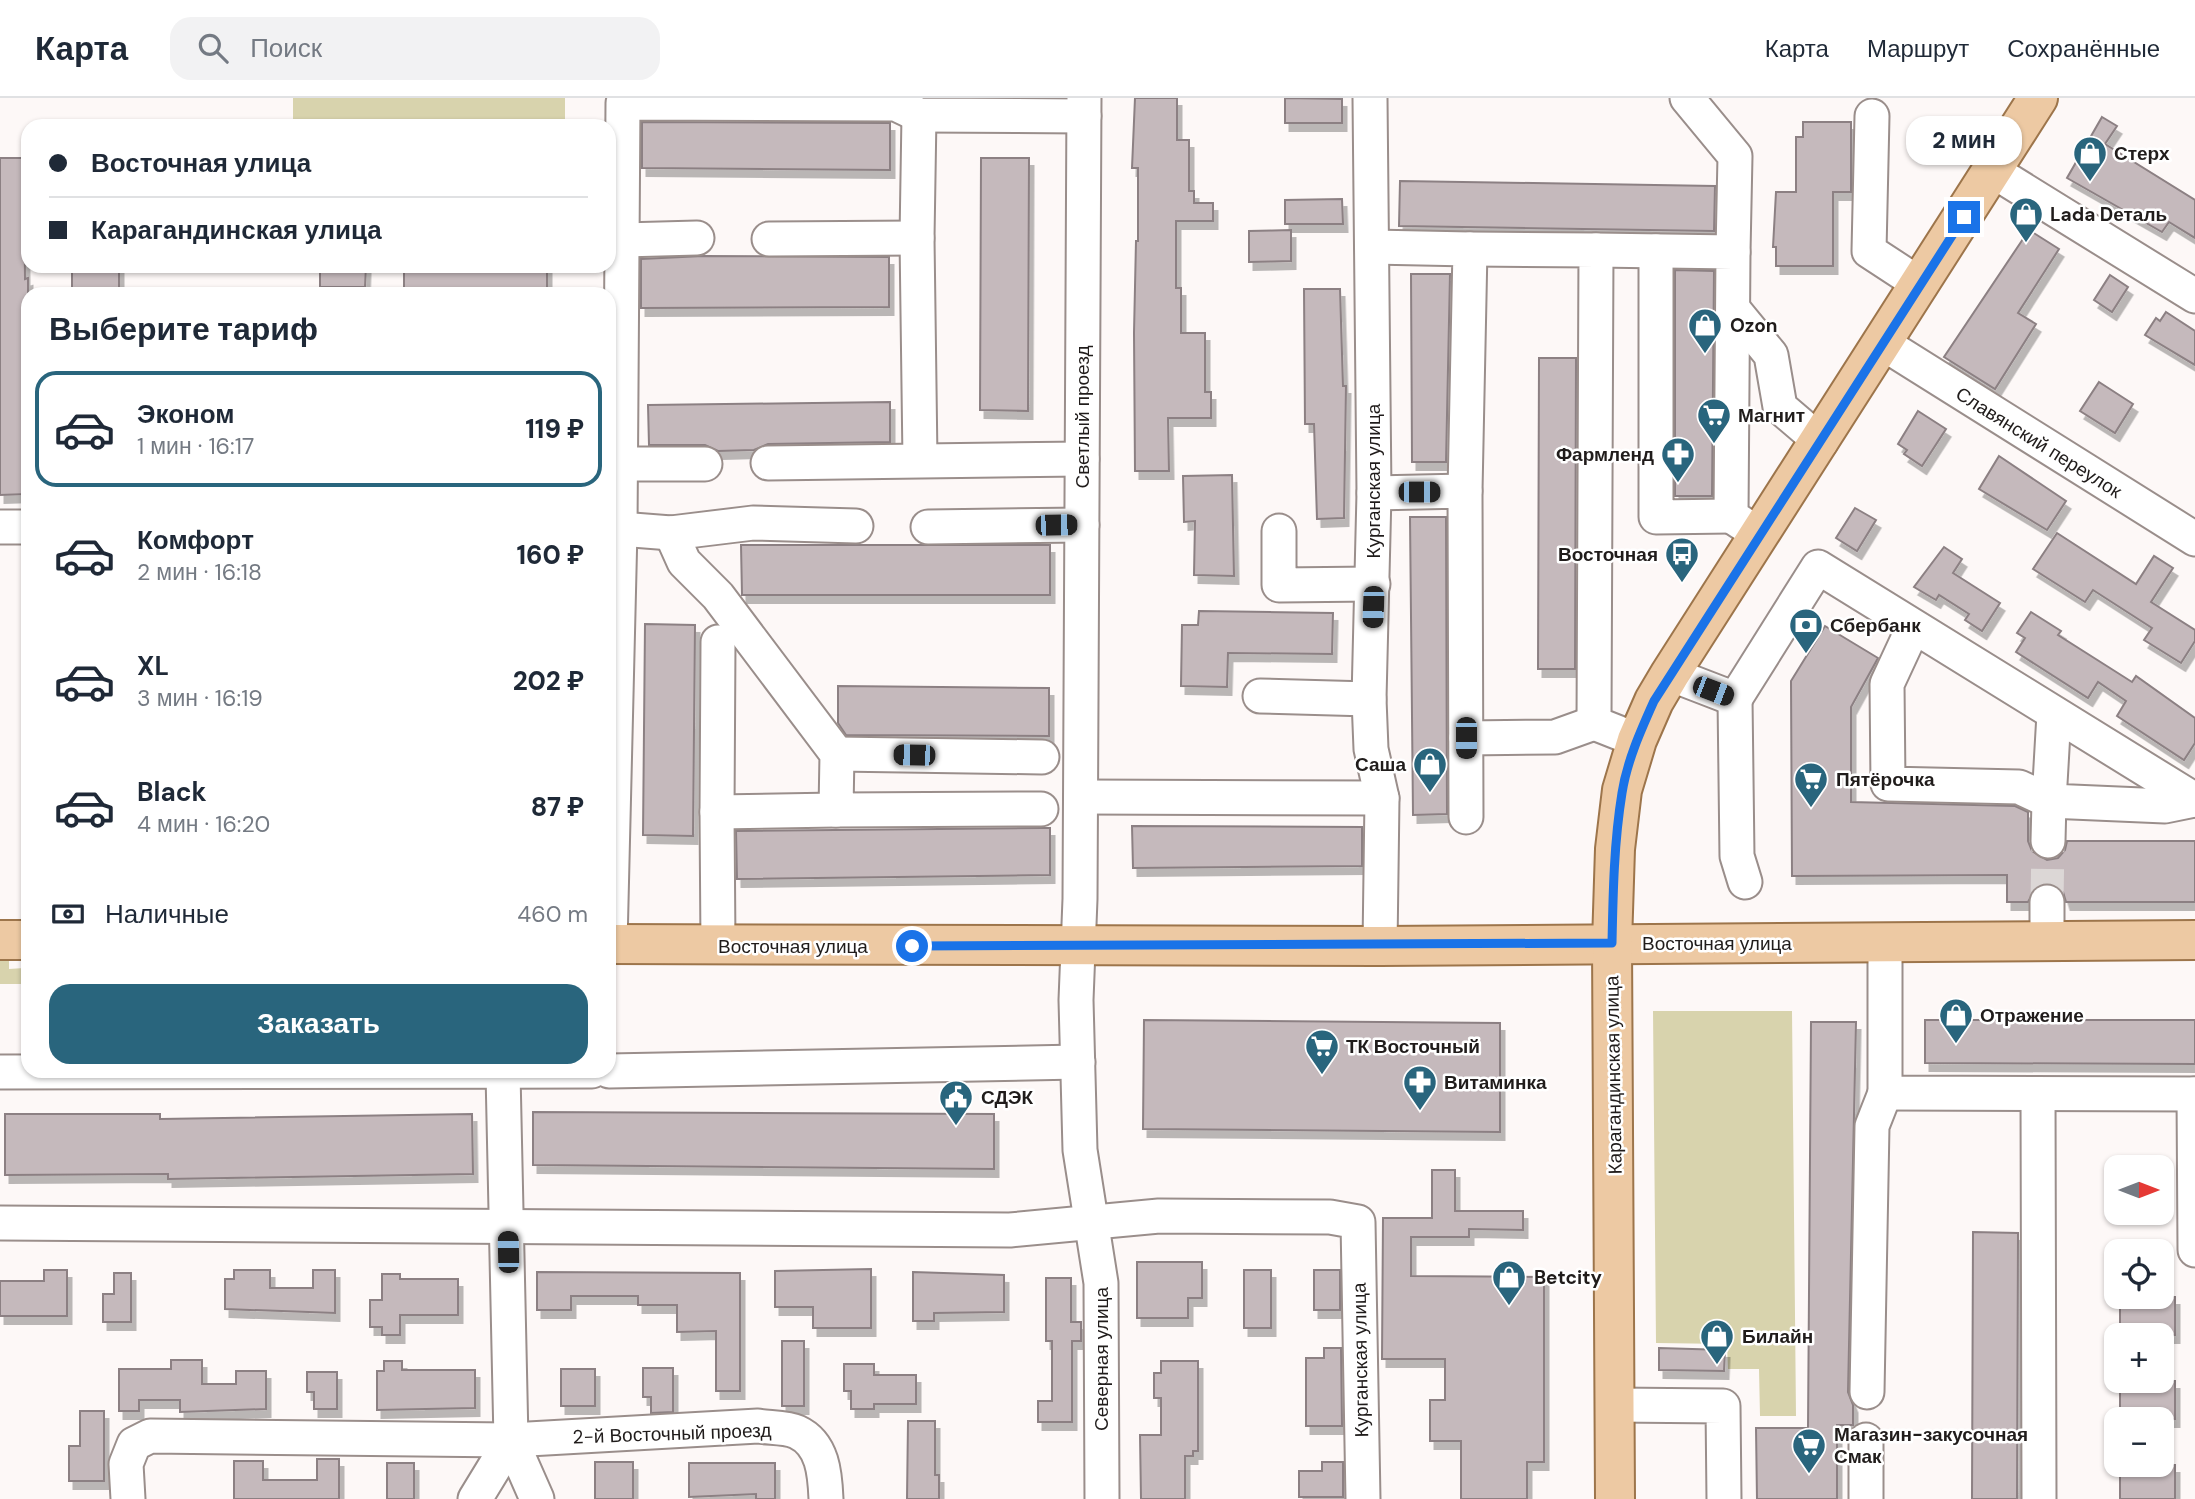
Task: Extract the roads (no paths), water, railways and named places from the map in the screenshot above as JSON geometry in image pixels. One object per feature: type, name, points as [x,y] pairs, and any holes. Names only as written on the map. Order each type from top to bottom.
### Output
[{"type":"main road","name":"Карагандинская улица","points":[[1615,1499],[1612,943],[1615,849],[1622,790],[1637,740],[1654,701],[1746,526],[1821,442],[2038,98]]},
{"type":"main road","points":[[0,940],[21,940]]},
{"type":"main road","name":"Восточная улица","points":[[616,944],[1380,946],[2195,940]]},
{"type":"street","name":"Курганская улица","points":[[1370,98],[1374,584],[1369,699],[1370,749],[1382,797],[1380,946]]},
{"type":"street","points":[[1656,251],[1656,517],[1746,526],[1734,310],[1735,156],[1687,98]]},
{"type":"street","points":[[616,695],[623,103],[896,103],[919,115],[1084,107]]},
{"type":"street","name":"Светлый проезд","points":[[1077,1062],[1084,107]]},
{"type":"street","points":[[919,115],[917,238],[920,460]]},
{"type":"street","points":[[1872,116],[1869,251],[1921,285]]},
{"type":"street","points":[[1993,171],[2195,296]]},
{"type":"street","points":[[623,240],[698,238]]},
{"type":"street","points":[[769,239],[917,238]]},
{"type":"street","points":[[1372,247],[1733,252]]},
{"type":"street","points":[[1466,817],[1465,491],[1469,249]]},
{"type":"street","points":[[1594,723],[1596,250]]},
{"type":"street","points":[[1734,310],[1771,355],[1780,407],[1821,442]]},
{"type":"street","name":"Славянский переулок","points":[[1884,344],[2195,539]]},
{"type":"street","points":[[768,463],[1082,459]]},
{"type":"street","points":[[620,464],[705,464]]},
{"type":"street","points":[[1374,493],[1465,491]]},
{"type":"street","points":[[620,529],[671,533],[753,523],[856,526]]},
{"type":"street","points":[[928,527],[1082,525]]},
{"type":"street","points":[[0,527],[21,527]]},
{"type":"street","points":[[1279,531],[1279,585],[1374,584]]},
{"type":"street","points":[[671,533],[684,562],[718,596],[837,754],[836,810]]},
{"type":"street","points":[[1745,882],[1737,856],[1735,699],[1818,567],[2195,800]]},
{"type":"street","points":[[1913,628],[1887,684],[1888,784],[2019,787],[2049,802],[2165,806],[2195,800]]},
{"type":"street","points":[[718,642],[718,946]]},
{"type":"street","points":[[1670,674],[1735,699]]},
{"type":"street","points":[[1260,696],[1369,699]]},
{"type":"street","points":[[2048,841],[2054,714]]},
{"type":"street","points":[[1466,738],[1555,737],[1594,723],[1637,740]]},
{"type":"street","points":[[837,754],[1042,757]]},
{"type":"street","points":[[1080,797],[1382,797]]},
{"type":"street","points":[[717,812],[1041,809]]},
{"type":"street","points":[[2047,902],[2047,941]]},
{"type":"street","points":[[1867,1392],[1872,1126],[1885,1093],[1885,942]]},
{"type":"street","points":[[616,1071],[1077,1062]]},
{"type":"street","name":"Северная улица","points":[[1077,1062],[1080,1150],[1101,1283],[1102,1499]]},
{"type":"street","points":[[0,1072],[21,1072]]},
{"type":"street","points":[[503,1078],[511,1440],[537,1499]]},
{"type":"street","points":[[1885,1093],[2194,1094],[2195,1250]]},
{"type":"street","points":[[2038,1094],[2039,1499]]},
{"type":"street","name":"Курганская улица","points":[[1091,1220],[1159,1216],[1330,1217],[1358,1222],[1363,1499]]},
{"type":"street","points":[[0,1223],[1010,1230],[1091,1220]]},
{"type":"street","points":[[1615,1405],[1723,1406],[1724,1499]]},
{"type":"street","name":"2-й Восточный проезд","points":[[128,1499],[127,1464],[134,1444],[149,1436],[511,1440],[758,1426],[796,1432],[813,1445],[825,1470],[826,1499]]},
{"type":"street","points":[[475,1499],[511,1440]]},
{"type":"street","points":[[1866,1440],[1867,1499]]},
{"type":"tunnel","points":[[2047,902],[2048,841]]},
{"type":"place","name":"Стерх","points":[[2090,183]]},
{"type":"place","name":"Lada Dеталь","points":[[2026,244]]},
{"type":"place","name":"Ozon","points":[[1705,355]]},
{"type":"place","name":"Магнит","points":[[1714,445]]},
{"type":"place","name":"Фармленд","points":[[1678,484]]},
{"type":"place","name":"Восточная","points":[[1682,584]]},
{"type":"place","name":"Сбербанк","points":[[1806,655]]},
{"type":"place","name":"Саша","points":[[1430,794]]},
{"type":"place","name":"Пятёрочка","points":[[1811,809]]},
{"type":"place","name":"Отражение","points":[[1956,1045]]},
{"type":"place","name":"ТК Восточный","points":[[1322,1076]]},
{"type":"place","name":"Витаминка","points":[[1420,1112]]},
{"type":"place","name":"СДЭК","points":[[956,1127]]},
{"type":"place","name":"Betcity","points":[[1509,1307]]},
{"type":"place","name":"Билайн","points":[[1717,1366]]},
{"type":"place","name":"Магазин-закусочная Смак","points":[[1809,1475]]}]
